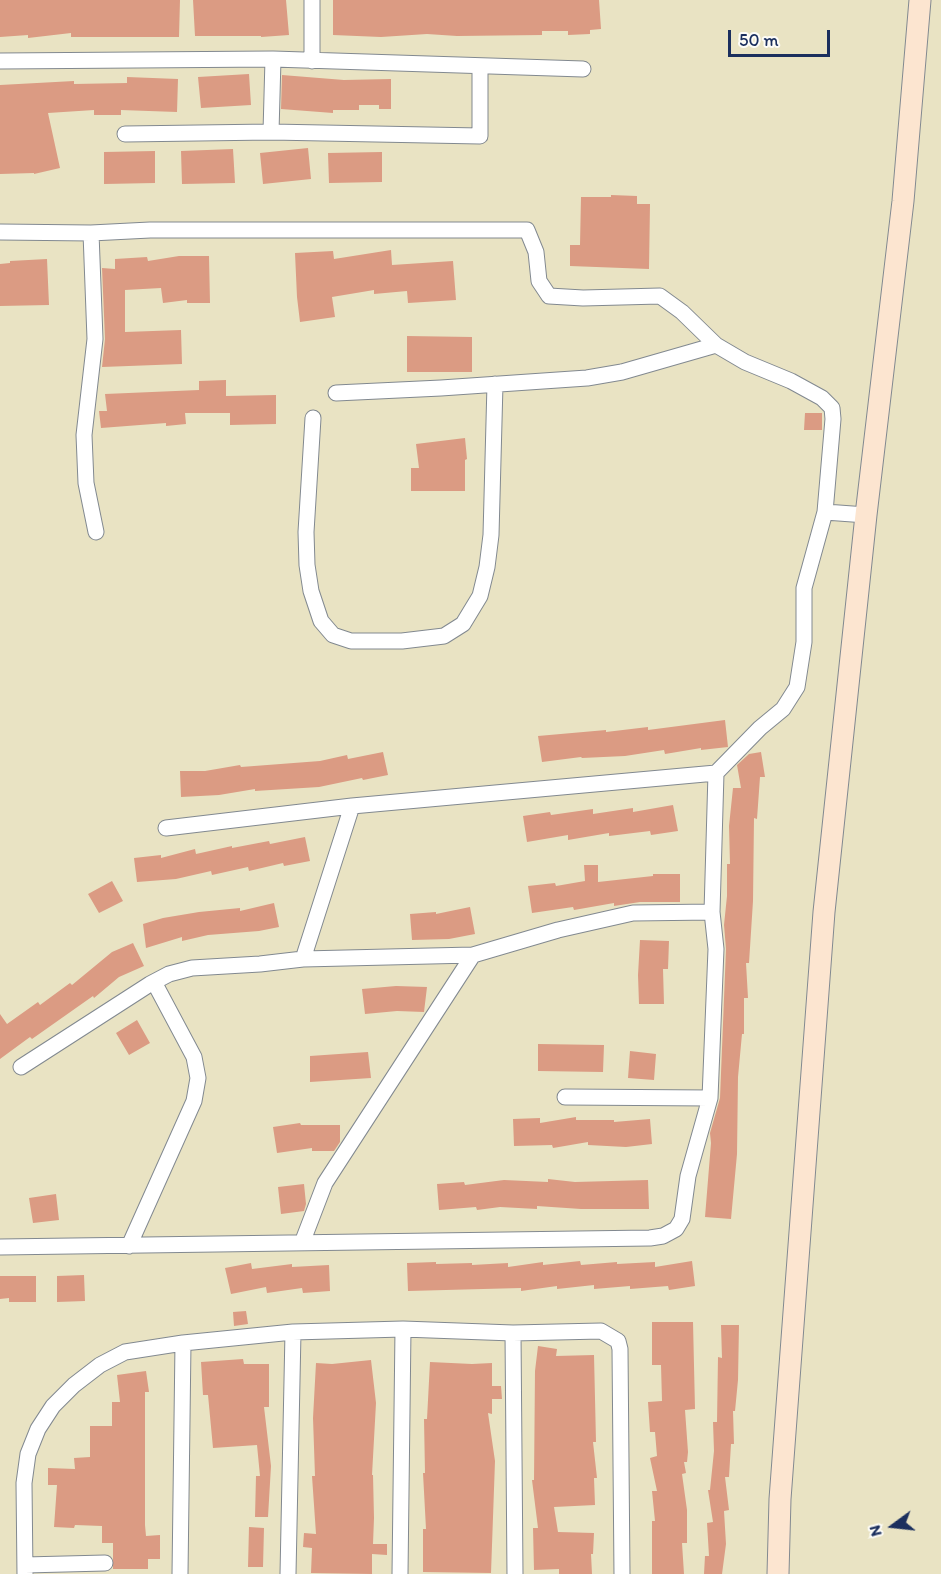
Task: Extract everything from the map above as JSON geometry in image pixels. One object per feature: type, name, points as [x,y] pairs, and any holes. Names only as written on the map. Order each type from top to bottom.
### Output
[{"type":"main road","points":[[778,1574],[780,1499],[824,912],[866,514],[903,201],[920,0]]},
{"type":"street","points":[[312,0],[312,61]]},
{"type":"street","points":[[271,132],[273,59]]},
{"type":"street","points":[[0,61],[273,59],[583,69]]},
{"type":"street","points":[[125,134],[271,132],[480,136],[480,66]]},
{"type":"street","points":[[0,232],[527,230],[536,252],[538,281],[549,296],[583,298],[660,296],[682,312],[716,345],[745,362],[791,381],[822,398],[832,408],[834,419],[825,512],[804,588],[804,642],[797,687],[783,709],[760,728],[716,773],[352,806],[166,828]]},
{"type":"street","points":[[91,233],[95,339],[84,435],[86,483],[96,532]]},
{"type":"street","points":[[336,393],[586,378],[622,372],[716,345]]},
{"type":"street","points":[[313,418],[306,532],[307,565],[311,591],[321,621],[333,635],[351,641],[402,641],[444,636],[463,624],[480,596],[488,567],[495,384]]},
{"type":"street","points":[[825,512],[866,514]]},
{"type":"street","points":[[0,1247],[638,1239],[663,1236],[676,1229],[682,1219],[688,1176],[710,1098],[716,949],[712,912],[716,773]]},
{"type":"street","points":[[303,958],[352,806]]},
{"type":"street","points":[[21,1066],[154,982],[169,974],[192,968],[260,964],[303,958],[473,955],[558,930],[633,914],[712,912]]},
{"type":"street","points":[[302,1243],[326,1183],[473,955]]},
{"type":"street","points":[[129,1246],[194,1101],[198,1078],[194,1057],[154,982]]},
{"type":"street","points":[[565,1097],[710,1098]]},
{"type":"street","points":[[400,1574],[404,1329]]},
{"type":"street","points":[[105,1563],[25,1570],[24,1483],[28,1454],[38,1429],[53,1406],[74,1385],[100,1365],[125,1353],[183,1343],[293,1332],[404,1329],[513,1333],[601,1331],[618,1341],[620,1349],[622,1574]]},
{"type":"street","points":[[288,1574],[293,1332]]},
{"type":"street","points":[[513,1333],[515,1574]]},
{"type":"street","points":[[180,1574],[183,1343]]},
{"type":"building","points":[[0,0],[180,0],[179,37],[71,37],[71,33],[28,38],[28,35],[0,37]]},
{"type":"building","points":[[193,0],[286,0],[289,35],[195,36]]},
{"type":"building","points":[[333,0],[599,0],[601,29],[590,30],[590,34],[568,35],[568,31],[542,31],[542,35],[427,34],[381,37],[333,35]]},
{"type":"building","points":[[249,74],[251,105],[201,108],[198,77]]},
{"type":"building","points":[[282,75],[344,80],[391,79],[391,109],[379,109],[379,105],[359,105],[359,110],[333,110],[333,113],[281,109]]},
{"type":"building","points":[[127,77],[178,79],[177,112],[121,110],[121,115],[94,115],[94,110],[48,113],[60,168],[34,174],[0,174],[0,85],[74,81],[74,84],[127,83]]},
{"type":"building","points":[[308,148],[311,179],[263,184],[260,153]]},
{"type":"building","points":[[233,149],[235,183],[182,184],[181,151]]},
{"type":"building","points":[[155,151],[155,183],[104,184],[104,152]]},
{"type":"building","points":[[382,152],[382,182],[329,183],[328,153]]},
{"type":"building","points":[[611,195],[637,196],[637,204],[650,204],[649,269],[570,266],[570,245],[580,245],[581,197],[611,197]]},
{"type":"building","points":[[391,250],[392,265],[453,261],[456,300],[408,303],[407,291],[374,294],[374,290],[332,297],[335,317],[300,322],[295,253],[333,251],[334,259]]},
{"type":"building","points":[[179,256],[209,256],[210,303],[187,303],[187,300],[163,303],[161,288],[125,290],[125,332],[181,330],[182,364],[102,367],[105,339],[102,268],[115,269],[115,259],[147,257],[148,261]]},
{"type":"building","points":[[47,259],[49,305],[0,306],[0,264],[10,263],[10,261]]},
{"type":"building","points":[[407,336],[472,337],[472,372],[407,372]]},
{"type":"building","points":[[226,380],[226,396],[276,395],[276,424],[230,425],[230,413],[185,413],[186,424],[166,426],[166,423],[101,428],[99,411],[107,411],[105,394],[199,390],[199,381]]},
{"type":"building","points":[[805,413],[822,413],[822,430],[804,430]]},
{"type":"building","points":[[465,438],[467,459],[465,460],[465,491],[411,491],[411,468],[419,468],[416,444]]},
{"type":"building","points":[[725,720],[728,747],[701,750],[701,748],[665,754],[664,750],[625,756],[581,757],[542,762],[538,736],[648,727],[648,730]]},
{"type":"building","points":[[383,752],[388,775],[319,787],[255,791],[255,789],[219,795],[181,797],[180,771],[320,761],[347,755],[348,759]]},
{"type":"building","points":[[761,752],[765,777],[760,777],[757,819],[754,818],[753,901],[749,963],[746,963],[748,998],[744,998],[744,1034],[742,1034],[738,1077],[737,1154],[731,1219],[705,1217],[710,1133],[720,1098],[726,949],[724,925],[727,864],[730,864],[729,826],[733,788],[741,788],[737,765],[749,754]]},
{"type":"building","points":[[673,805],[678,831],[651,835],[650,831],[609,836],[609,833],[568,840],[568,835],[527,842],[523,816],[593,809],[593,814],[633,808],[633,812]]},
{"type":"building","points":[[305,837],[310,861],[284,866],[283,863],[249,871],[248,867],[212,875],[211,871],[176,879],[137,882],[134,858],[161,855],[161,858],[195,849],[196,854],[232,846],[232,848],[269,841],[270,844]]},
{"type":"building","points":[[584,865],[598,865],[598,882],[653,876],[653,874],[680,874],[680,902],[640,902],[614,906],[614,903],[574,910],[573,907],[532,913],[528,886],[555,883],[556,886],[585,881]]},
{"type":"building","points":[[112,881],[123,901],[99,913],[88,894]]},
{"type":"building","points":[[274,903],[279,927],[208,935],[182,941],[182,937],[146,948],[143,924],[199,912],[240,908],[240,911]]},
{"type":"building","points":[[470,907],[475,934],[449,939],[412,940],[410,914],[436,912],[436,914]]},
{"type":"building","points":[[640,940],[669,941],[668,969],[663,969],[664,1004],[639,1004]]},
{"type":"building","points":[[133,943],[144,966],[119,977],[94,998],[93,996],[0,1059],[0,1014],[7,1024],[38,1002],[40,1005],[70,983],[72,985],[112,952]]},
{"type":"building","points":[[396,986],[427,987],[424,1012],[397,1011],[365,1014],[362,989]]},
{"type":"building","points":[[137,1020],[150,1043],[129,1055],[116,1033]]},
{"type":"building","points":[[538,1044],[604,1045],[603,1072],[538,1071]]},
{"type":"building","points":[[630,1051],[656,1054],[654,1080],[628,1078]]},
{"type":"building","points":[[368,1052],[371,1078],[310,1082],[310,1056]]},
{"type":"building","points":[[576,1117],[576,1120],[614,1120],[614,1122],[650,1119],[652,1144],[626,1147],[588,1145],[588,1142],[553,1148],[552,1145],[514,1146],[513,1119],[540,1118],[540,1123]]},
{"type":"building","points":[[300,1123],[301,1125],[340,1125],[340,1142],[334,1151],[312,1151],[312,1148],[277,1153],[273,1127]]},
{"type":"building","points":[[548,1179],[575,1182],[648,1180],[649,1209],[581,1209],[537,1206],[537,1209],[500,1207],[477,1210],[476,1207],[439,1210],[437,1184],[464,1182],[465,1185],[504,1180],[548,1182]]},
{"type":"building","points":[[304,1184],[306,1204],[304,1211],[281,1214],[278,1187]]},
{"type":"building","points":[[56,1194],[59,1220],[33,1223],[29,1198]]},
{"type":"building","points":[[580,1261],[581,1265],[655,1262],[655,1267],[692,1261],[695,1286],[669,1290],[668,1286],[594,1289],[594,1285],[557,1289],[557,1286],[521,1291],[521,1288],[408,1291],[407,1263],[472,1263],[472,1265],[508,1263],[508,1267],[543,1262],[543,1265]]},
{"type":"building","points":[[251,1263],[252,1269],[292,1264],[292,1267],[329,1265],[330,1291],[303,1293],[302,1288],[267,1293],[266,1287],[231,1294],[225,1268]]},
{"type":"building","points":[[84,1275],[85,1301],[57,1302],[57,1276]]},
{"type":"building","points":[[0,1276],[36,1276],[36,1302],[9,1302],[9,1298],[0,1299]]},
{"type":"building","points":[[246,1311],[248,1324],[234,1326],[233,1312]]},
{"type":"building","points":[[652,1322],[693,1322],[695,1409],[685,1410],[688,1452],[687,1462],[684,1462],[686,1473],[682,1474],[687,1510],[687,1543],[682,1543],[684,1574],[652,1574],[652,1521],[655,1521],[652,1491],[657,1491],[650,1458],[657,1456],[655,1432],[650,1432],[648,1402],[662,1401],[661,1365],[652,1365]]},
{"type":"building","points":[[721,1325],[739,1325],[738,1380],[735,1411],[733,1411],[734,1444],[731,1444],[729,1477],[725,1477],[729,1510],[724,1511],[726,1544],[722,1574],[704,1574],[705,1556],[709,1556],[707,1523],[713,1522],[708,1490],[710,1490],[714,1451],[713,1422],[717,1422],[718,1357],[722,1358]]},
{"type":"building","points":[[538,1346],[557,1349],[556,1356],[594,1355],[596,1442],[593,1442],[597,1478],[594,1478],[595,1505],[554,1507],[558,1532],[594,1533],[593,1554],[591,1554],[592,1574],[559,1574],[559,1569],[534,1570],[533,1528],[538,1528],[532,1480],[534,1480],[535,1371]]},
{"type":"building","points":[[243,1359],[244,1364],[269,1364],[269,1407],[264,1407],[271,1466],[268,1517],[255,1517],[256,1476],[260,1476],[257,1445],[213,1448],[208,1395],[203,1395],[201,1362]]},
{"type":"building","points":[[371,1360],[376,1403],[372,1475],[373,1544],[387,1544],[387,1555],[372,1554],[372,1574],[311,1573],[312,1548],[303,1547],[304,1533],[316,1534],[312,1476],[315,1476],[313,1418],[316,1363],[332,1364]]},
{"type":"building","points":[[430,1362],[492,1363],[492,1386],[501,1386],[502,1399],[492,1399],[492,1414],[488,1413],[495,1461],[491,1573],[423,1572],[423,1529],[426,1529],[423,1473],[425,1473],[424,1419],[427,1419]]},
{"type":"building","points":[[146,1371],[149,1392],[145,1392],[145,1525],[146,1536],[160,1535],[160,1559],[148,1559],[148,1569],[113,1569],[113,1543],[102,1543],[102,1526],[54,1527],[57,1485],[48,1485],[48,1468],[75,1469],[74,1458],[90,1457],[90,1426],[112,1426],[112,1402],[120,1402],[117,1375]]},
{"type":"building","points":[[249,1527],[264,1528],[263,1567],[248,1567]]}]
